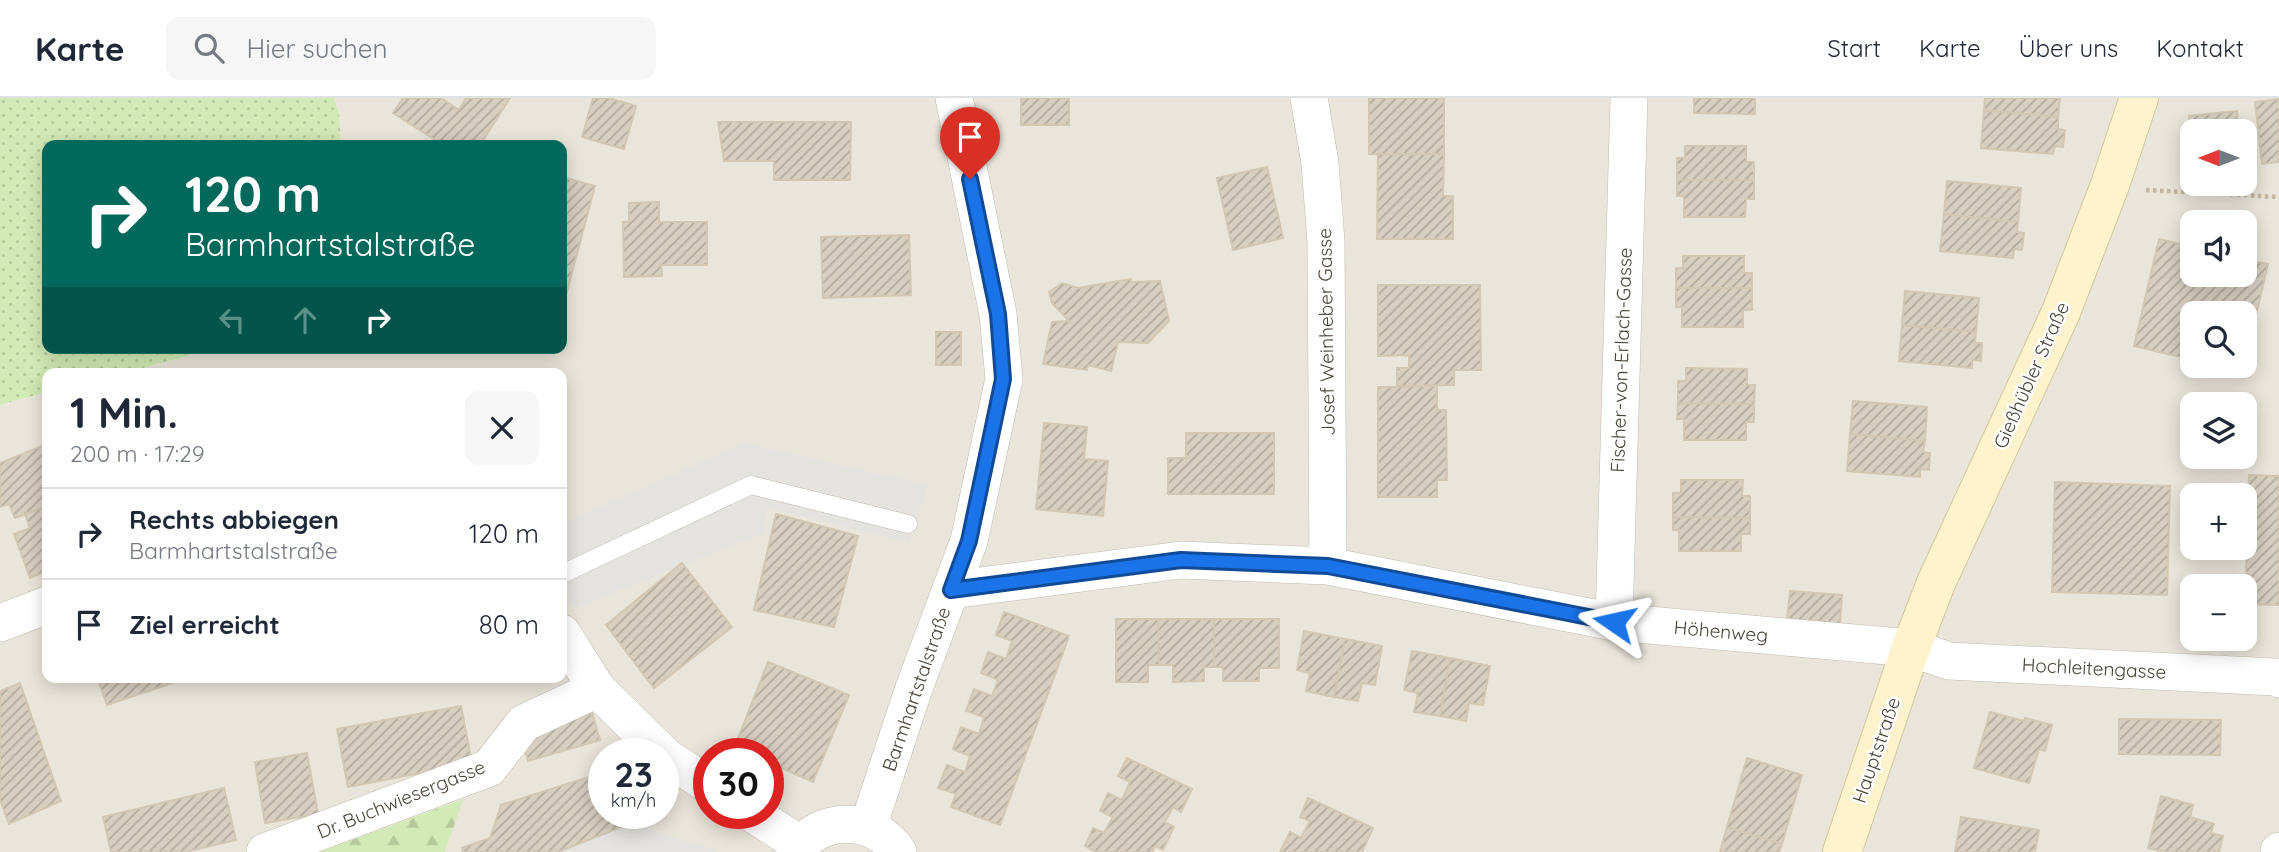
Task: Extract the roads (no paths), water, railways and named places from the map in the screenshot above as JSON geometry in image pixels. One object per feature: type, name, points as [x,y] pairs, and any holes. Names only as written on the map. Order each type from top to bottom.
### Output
[{"type":"main road","name":"Gießhübler Straße","points":[[1911,648],[1936,583],[2061,312],[2140,98]]},
{"type":"main road","name":"Hauptstraße","points":[[1842,852],[1911,648]]},
{"type":"street","name":"Barmhartstalstraße","points":[[868,827],[914,688],[969,541],[1003,379],[998,314],[954,98]]},
{"type":"street","name":"Josef Weinheber Gasse","points":[[1309,98],[1320,163],[1326,242],[1328,566]]},
{"type":"street","name":"Fischer-von-Erlach-Gasse","points":[[1614,622],[1629,98]]},
{"type":"street","name":"Höhenweg","points":[[951,590],[1181,560],[1328,566],[1614,622],[1911,648]]},
{"type":"street","points":[[0,623],[42,607]]},
{"type":"street","points":[[567,641],[597,689],[646,738]]},
{"type":"street","name":"Hochleitengasse","points":[[1911,648],[1949,661],[2279,679]]},
{"type":"street","name":"Dr. Buchwiesergasse","points":[[265,852],[489,768],[524,723],[597,689]]},
{"type":"street","points":[[772,829],[797,848],[814,832],[831,825],[849,823],[868,827],[883,836],[898,852]]},
{"type":"lane","points":[[567,572],[751,485],[908,524]]}]
